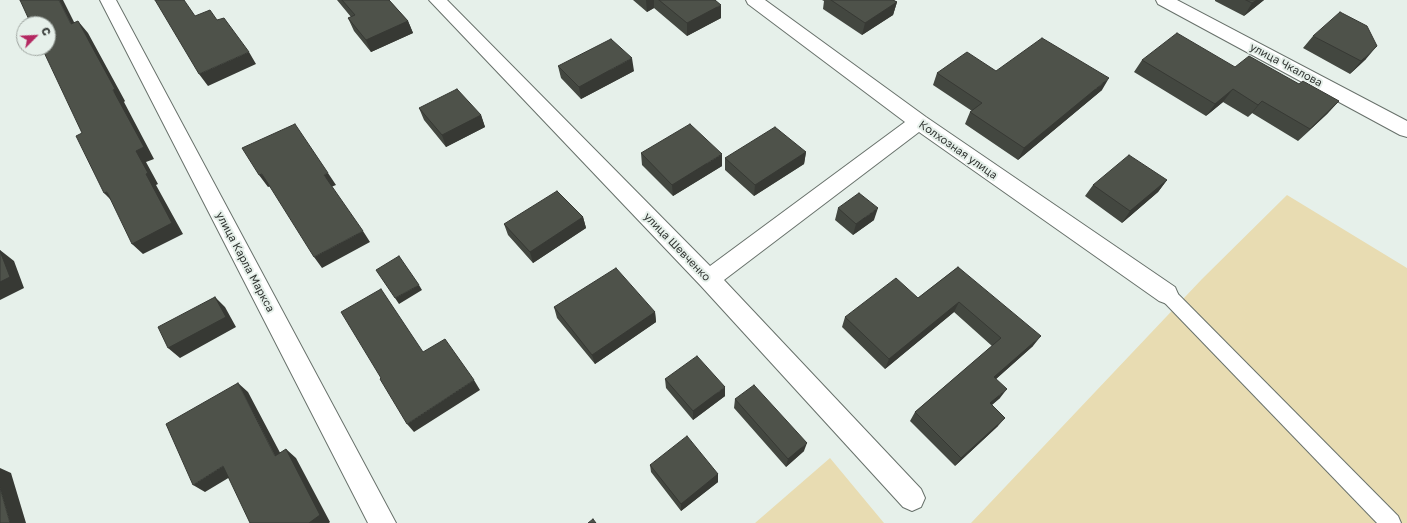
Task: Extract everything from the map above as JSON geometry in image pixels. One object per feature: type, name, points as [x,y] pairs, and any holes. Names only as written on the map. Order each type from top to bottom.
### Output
[{"type":"street","name":"улица Карла Маркса","points":[[108,0],[382,523]]},
{"type":"street","name":"улица Шевченко","points":[[437,0],[709,279],[912,498]]},
{"type":"street","name":"Колхозная улица","points":[[754,0],[919,122],[1167,294]]},
{"type":"street","name":"улица Чкалова","points":[[1164,0],[1407,130]]},
{"type":"street","points":[[709,279],[919,122]]},
{"type":"lane","points":[[1167,294],[1391,523]]},
{"type":"shaded area","points":[[1287,195],[1407,268],[1407,523],[971,523],[1202,279]]},
{"type":"shaded area","points":[[830,458],[884,523],[755,523]]},
{"type":"building","points":[[20,0],[59,0],[71,24],[78,21],[115,89],[113,90],[144,147],[136,151],[148,173],[146,174],[172,223],[132,244],[107,192],[104,193],[76,136],[82,133],[46,56],[56,56],[56,16],[27,16]]},
{"type":"building","points":[[155,0],[184,0],[195,16],[210,10],[217,20],[224,18],[249,52],[199,74]]},
{"type":"building","points":[[342,0],[389,0],[408,21],[366,40],[348,18],[355,15]]},
{"type":"building","points":[[659,0],[715,0],[721,5],[687,23]]},
{"type":"building","points":[[831,0],[893,0],[897,2],[865,23]]},
{"type":"building","points":[[1246,0],[1257,0],[1252,3]]},
{"type":"building","points":[[1340,12],[1367,26],[1377,46],[1361,61],[1313,36]]},
{"type":"building","points":[[1177,33],[1235,67],[1249,56],[1299,84],[1303,81],[1339,101],[1310,129],[1262,101],[1258,105],[1233,89],[1215,104],[1142,60]]},
{"type":"building","points":[[1042,38],[1109,78],[1024,148],[970,112],[982,103],[937,73],[967,52],[996,71]]},
{"type":"building","points":[[611,39],[632,58],[579,87],[558,66]]},
{"type":"building","points":[[457,89],[481,115],[442,135],[419,108]]},
{"type":"building","points":[[295,124],[328,173],[324,175],[363,231],[314,257],[262,174],[259,175],[242,148]]},
{"type":"building","points":[[690,124],[722,154],[672,185],[641,153]]},
{"type":"building","points":[[775,127],[806,152],[755,185],[725,158]]},
{"type":"building","points":[[1129,155],[1167,180],[1130,211],[1093,185]]},
{"type":"building","points":[[557,191],[583,217],[530,252],[504,224]]},
{"type":"building","points":[[859,193],[878,208],[856,224],[838,208]]},
{"type":"building","points":[[0,251],[10,277],[0,282]]},
{"type":"building","points":[[399,256],[419,285],[395,298],[376,270]]},
{"type":"building","points":[[958,267],[1041,336],[994,377],[1007,389],[990,403],[1005,418],[961,458],[915,412],[1001,338],[959,302],[889,359],[845,317],[896,278],[918,298]]},
{"type":"building","points":[[616,268],[655,312],[592,355],[554,307]]},
{"type":"building","points":[[381,289],[423,352],[445,339],[474,380],[407,424],[341,312]]},
{"type":"building","points":[[215,297],[226,317],[168,348],[158,327]]},
{"type":"building","points":[[697,356],[725,387],[693,411],[665,379]]},
{"type":"building","points":[[238,383],[275,456],[286,449],[320,515],[309,523],[250,523],[223,466],[193,485],[166,424]]},
{"type":"building","points":[[754,385],[807,443],[788,459],[735,399]]},
{"type":"building","points":[[687,436],[718,474],[681,504],[650,465]]},
{"type":"building","points":[[0,488],[10,523],[0,523]]},
{"type":"building","points":[[593,519],[596,523],[588,523]]}]
